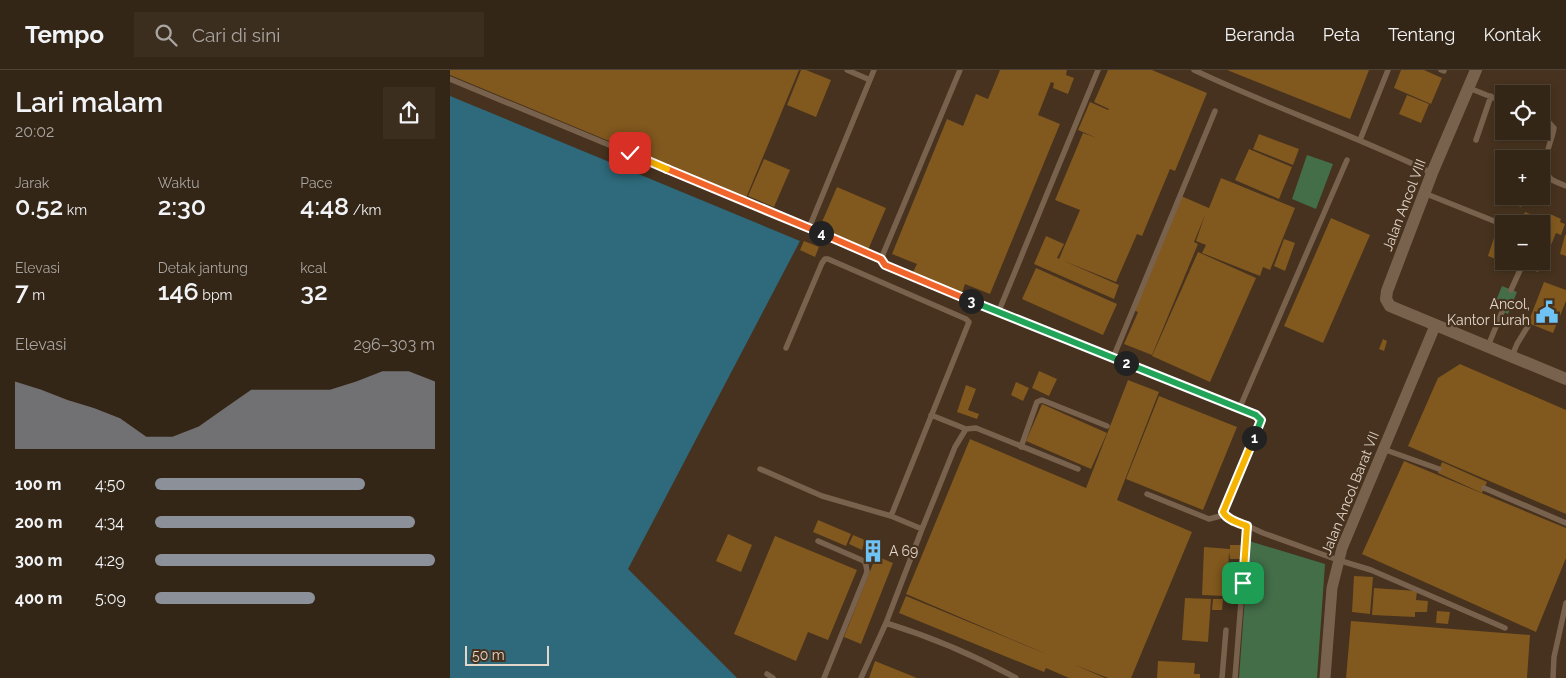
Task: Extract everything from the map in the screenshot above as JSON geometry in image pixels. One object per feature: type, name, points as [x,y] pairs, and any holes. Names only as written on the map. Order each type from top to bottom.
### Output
[{"type":"street","name":"Jalan Ancol VIII","points":[[1476,70],[1424,193],[1387,291],[1386,299],[1390,306],[1566,380]]},
{"type":"street","name":"Jalan Ancol Barat VII","points":[[1325,678],[1332,588],[1338,560],[1435,326]]},
{"type":"lane","points":[[847,70],[870,80]]},
{"type":"lane","points":[[809,228],[874,70]]},
{"type":"lane","points":[[881,259],[960,70]]},
{"type":"lane","points":[[998,313],[1098,70]]},
{"type":"lane","points":[[1194,70],[1227,86],[1360,140],[1432,174]]},
{"type":"lane","points":[[1360,140],[1388,70]]},
{"type":"lane","points":[[450,78],[809,228],[881,259],[885,265],[998,313],[1256,415],[1261,420],[1223,512],[1224,515]]},
{"type":"lane","points":[[1469,88],[1495,98]]},
{"type":"lane","points":[[1476,140],[1491,96]]},
{"type":"lane","points":[[1113,358],[1215,111]]},
{"type":"lane","points":[[1550,124],[1554,128],[1553,138],[1546,152],[1546,169],[1551,178],[1566,186]]},
{"type":"lane","points":[[1240,408],[1347,160]]},
{"type":"lane","points":[[1424,193],[1495,221]]},
{"type":"lane","points":[[786,348],[822,264],[828,259],[966,319],[969,322],[891,516]]},
{"type":"lane","points":[[1512,290],[1520,270]]},
{"type":"lane","points":[[1487,348],[1502,312]]},
{"type":"lane","points":[[1512,358],[1517,344],[1528,326]]},
{"type":"lane","points":[[1021,446],[1037,402],[1040,400],[1107,426]]},
{"type":"lane","points":[[931,415],[966,429],[976,428],[1078,469]]},
{"type":"lane","points":[[861,678],[886,622],[955,447],[966,429]]},
{"type":"lane","points":[[1383,449],[1439,469]]},
{"type":"lane","points":[[760,469],[822,496],[891,516],[922,529]]},
{"type":"lane","points":[[1484,488],[1566,523]]},
{"type":"lane","points":[[1147,494],[1210,519],[1224,515],[1247,526],[1386,576],[1505,628]]},
{"type":"lane","points":[[1235,678],[1247,526]]},
{"type":"lane","points":[[818,541],[864,561],[867,572],[824,678]]},
{"type":"lane","points":[[1552,678],[1554,656],[1566,603]]},
{"type":"lane","points":[[886,622],[936,641],[996,667],[1016,678]]},
{"type":"lane","points":[[1222,678],[1226,630]]},
{"type":"lane","points":[[767,674],[773,678]]},
{"type":"green space","points":[[1307,155],[1333,164],[1316,209],[1292,199]]},
{"type":"green space","points":[[1502,286],[1517,292],[1508,314],[1493,308]]},
{"type":"green space","points":[[1249,541],[1325,564],[1317,678],[1239,678]]},
{"type":"water","points":[[450,96],[800,241],[628,569],[737,678],[450,678]]},
{"type":"building","points":[[450,70],[799,70],[746,198],[450,75]]},
{"type":"building","points":[[801,70],[806,70],[831,80],[816,117],[787,105]]},
{"type":"building","points":[[1000,70],[1067,70],[1066,75],[1074,78],[1068,94],[1053,88],[1054,83],[1051,82],[1038,115],[1060,124],[990,294],[965,284],[962,293],[913,272],[917,264],[892,254],[947,119],[963,126],[976,94],[988,99]]},
{"type":"building","points":[[1108,70],[1152,70],[1207,93],[1175,171],[1170,169],[1142,236],[1137,234],[1116,282],[1059,259],[1080,210],[1055,200],[1083,133],[1097,138],[1078,130],[1090,102],[1109,109],[1094,102]]},
{"type":"building","points":[[1227,70],[1369,70],[1350,119]]},
{"type":"building","points":[[1401,70],[1424,70],[1442,78],[1431,104],[1394,88]]},
{"type":"building","points":[[1407,95],[1429,104],[1421,123],[1399,114]]},
{"type":"building","points":[[1259,134],[1299,149],[1293,165],[1253,149]]},
{"type":"building","points":[[1249,149],[1292,167],[1279,199],[1235,180]]},
{"type":"building","points":[[764,159],[790,170],[774,207],[748,196]]},
{"type":"building","points":[[1221,178],[1295,208],[1270,270],[1263,267],[1260,276],[1202,253],[1206,245],[1196,241],[1205,215],[1194,242],[1198,244],[1152,355],[1124,344],[1138,312],[1133,310],[1181,196],[1209,208]]},
{"type":"building","points":[[837,187],[886,208],[868,250],[819,229]]},
{"type":"building","points":[[1550,214],[1561,219],[1560,222],[1565,224],[1561,235],[1556,233],[1550,247]]},
{"type":"building","points":[[1331,218],[1370,235],[1323,343],[1284,326]]},
{"type":"building","points":[[1495,235],[1495,259],[1488,256]]},
{"type":"building","points":[[1566,235],[1566,256],[1560,254]]},
{"type":"building","points":[[1046,236],[1064,244],[1057,258],[1119,285],[1114,299],[1034,264]]},
{"type":"building","points":[[1284,239],[1295,243],[1285,271],[1274,266]]},
{"type":"building","points":[[804,241],[819,247],[815,257],[800,250]]},
{"type":"building","points":[[1198,252],[1256,278],[1210,382],[1152,356]]},
{"type":"building","points":[[1036,268],[1117,304],[1103,335],[1022,299]]},
{"type":"building","name":"Ancol, Kantor Lurah","points":[[1544,282],[1566,290],[1566,301],[1553,333],[1528,323]]},
{"type":"building","points":[[1383,339],[1387,341],[1384,351],[1379,349]]},
{"type":"building","points":[[1460,364],[1566,410],[1566,514],[1408,446],[1438,378]]},
{"type":"building","points":[[1039,371],[1057,379],[1049,396],[1032,388]]},
{"type":"building","points":[[1128,380],[1159,392],[1117,500],[1192,532],[1131,678],[1108,678],[1075,665],[1105,678],[1069,678],[1046,668],[1044,672],[899,613],[906,596],[1051,656],[906,594],[970,439],[1086,488]]},
{"type":"building","points":[[1016,382],[1029,388],[1023,401],[1011,395]]},
{"type":"building","points":[[966,385],[976,389],[968,410],[979,414],[977,419],[957,412]]},
{"type":"building","points":[[1159,396],[1237,427],[1203,510],[1126,479]]},
{"type":"building","points":[[1042,404],[1107,433],[1091,469],[1026,441]]},
{"type":"building","points":[[1404,461],[1566,528],[1566,558],[1536,632],[1362,554]]},
{"type":"building","points":[[1442,462],[1487,482],[1482,493],[1438,473]]},
{"type":"building","points":[[818,520],[851,534],[846,546],[813,532]]},
{"type":"building","points":[[728,534],[752,545],[741,572],[716,561]]},
{"type":"building","points":[[853,535],[865,540],[862,550],[849,544]]},
{"type":"building","points":[[775,536],[857,570],[828,640],[808,632],[796,661],[734,634]]},
{"type":"building","points":[[1230,545],[1243,545],[1243,559],[1230,559],[1229,552],[1227,596],[1202,595],[1204,547],[1230,549]]},
{"type":"building","name":"A 69","points":[[871,546],[877,548],[874,556],[868,554]]},
{"type":"building","points":[[876,556],[893,563],[861,644],[844,637]]},
{"type":"building","points":[[1354,576],[1373,577],[1370,614],[1352,612]]},
{"type":"building","points":[[1374,588],[1417,591],[1416,600],[1428,601],[1427,612],[1415,612],[1415,617],[1372,615]]},
{"type":"building","points":[[1185,598],[1211,599],[1208,642],[1182,640]]},
{"type":"building","points":[[1213,599],[1223,599],[1222,610],[1212,610]]},
{"type":"building","points":[[1437,611],[1450,612],[1448,624],[1436,623]]},
{"type":"building","points":[[1351,621],[1530,635],[1527,678],[1346,678]]},
{"type":"building","points":[[875,661],[917,678],[869,678]]},
{"type":"building","points":[[1158,661],[1195,663],[1194,674],[1200,674],[1200,678],[1157,678]]},
{"type":"place","name":"Ancol, Kantor Lurah","points":[[1547,312]]},
{"type":"place","name":"A 69","points":[[873,551]]},
{"type":"route","points":[[630,153],[881,259],[885,265],[998,313],[1256,415],[1261,420],[1223,512],[1228,518],[1247,526],[1243,583]]}]
